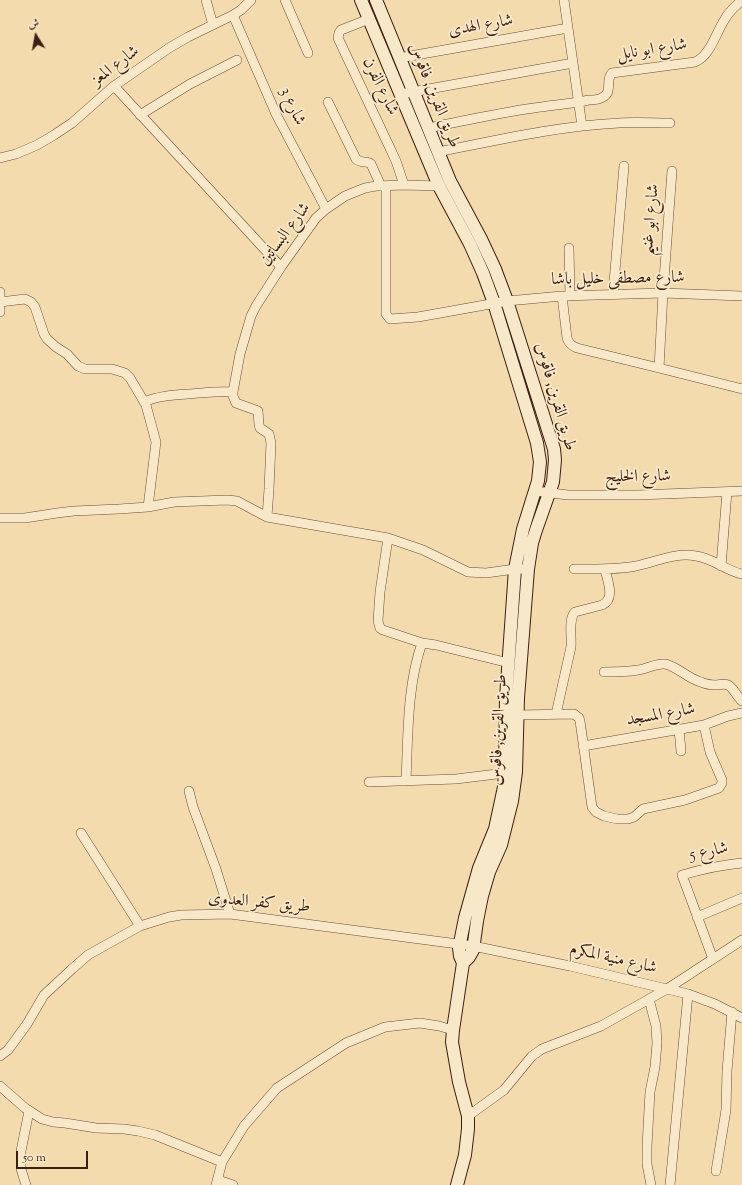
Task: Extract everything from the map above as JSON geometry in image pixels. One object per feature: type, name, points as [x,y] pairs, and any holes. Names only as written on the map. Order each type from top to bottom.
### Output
[{"type":"main road","name":"طريق القرين, فاقوس","points":[[361,0],[369,19],[407,92],[428,128],[450,181],[488,254],[507,301],[554,449],[555,471],[550,492],[532,543],[517,631],[509,663],[512,698],[517,715],[516,772],[512,801],[501,845],[482,896],[474,946],[471,954],[463,963]]},
{"type":"main road","name":"طريق القرين, فاقوس","points":[[376,0],[399,58],[407,92],[439,186],[477,258],[494,303],[537,443],[540,462],[538,482],[523,529],[515,568],[517,631],[504,787],[490,842],[475,881],[466,912],[460,944],[460,952],[463,963],[452,1030],[452,1042],[456,1069],[468,1116],[468,1136],[466,1155],[457,1185]]},
{"type":"street","points":[[206,0],[213,25]]},
{"type":"street","name":"شارع المعز","points":[[0,158],[37,146],[72,123],[114,86],[188,37],[242,10],[251,0]]},
{"type":"street","points":[[285,0],[308,53]]},
{"type":"street","points":[[564,0],[582,126]]},
{"type":"street","name":"شارع ابو نايل","points":[[579,102],[602,98],[605,96],[609,90],[608,80],[612,73],[695,62],[700,60],[706,53],[725,19],[742,0]]},
{"type":"street","name":"شارع 3","points":[[233,15],[276,114],[326,209]]},
{"type":"street","name":"شارع الفرن","points":[[369,19],[341,30],[338,38],[392,151],[404,185]]},
{"type":"street","name":"شارع الهدى","points":[[399,58],[568,28]]},
{"type":"street","points":[[140,115],[190,84],[237,60]]},
{"type":"street","points":[[407,92],[573,63]]},
{"type":"street","points":[[114,86],[281,267]]},
{"type":"street","points":[[328,102],[356,159],[360,162],[368,162],[371,164],[384,186]]},
{"type":"street","points":[[428,128],[524,109],[579,102]]},
{"type":"street","points":[[438,152],[524,135],[582,126],[620,123],[670,123]]},
{"type":"street","points":[[613,294],[624,166]]},
{"type":"street","name":"شارع ابو غنيم","points":[[659,368],[672,171]]},
{"type":"street","name":"شارع البساتين","points":[[233,392],[240,354],[248,326],[256,306],[281,267],[316,218],[345,196],[355,191],[370,187],[404,185],[439,186]]},
{"type":"street","name":"شارع مصطفى خليل باشا","points":[[384,186],[386,314],[390,319],[394,320],[418,317],[507,301],[566,296],[663,293],[742,296]]},
{"type":"street","points":[[569,248],[566,296],[567,338],[572,346],[742,389]]},
{"type":"street","points":[[0,292],[0,312]]},
{"type":"street","points":[[0,302],[25,299],[31,302],[35,307],[47,339],[67,354],[78,366],[85,369],[112,369],[125,373],[130,378],[147,408],[156,442],[148,507]]},
{"type":"street","points":[[144,402],[170,395],[218,391],[233,392],[236,403],[258,411],[258,426],[269,434],[270,437],[270,482],[267,517]]},
{"type":"street","name":"شارع الخليج","points":[[535,491],[568,495],[638,495],[742,491]]},
{"type":"street","points":[[720,566],[727,492]]},
{"type":"street","points":[[0,518],[25,518],[74,511],[148,507],[174,502],[227,500],[241,503],[267,517],[388,538],[423,550],[468,572],[486,573],[515,568],[528,569]]},
{"type":"street","points":[[388,538],[380,592],[378,625],[383,630],[422,643],[509,663]]},
{"type":"street","points":[[574,569],[605,569],[635,566],[661,558],[685,555],[708,559],[734,573],[742,574]]},
{"type":"street","points":[[556,714],[571,647],[572,638],[570,619],[574,612],[602,605],[608,601],[610,592],[605,569]]},
{"type":"street","points":[[406,781],[410,702],[417,656],[422,643]]},
{"type":"street","points":[[604,672],[635,671],[666,664],[688,677],[702,683],[717,685],[727,684],[742,701]]},
{"type":"street","name":"شارع المسجد","points":[[584,746],[704,725],[728,716],[742,713]]},
{"type":"street","points":[[517,715],[574,714],[579,718],[592,808],[604,816],[617,819],[628,819],[634,817],[643,809],[686,800],[719,788],[722,780],[710,752],[704,725]]},
{"type":"street","points":[[679,729],[681,751]]},
{"type":"street","points":[[369,782],[456,779],[505,773]]},
{"type":"street","points":[[189,791],[193,808],[216,869],[230,914]]},
{"type":"street","points":[[81,833],[140,926]]},
{"type":"street","name":"شارع 5","points":[[697,917],[682,875],[721,865],[742,863]]},
{"type":"street","points":[[713,960],[697,917],[742,898]]},
{"type":"street","name":"طريق كفر العدوى","points":[[0,1056],[8,1050],[27,1024],[44,995],[72,969],[88,956],[140,926],[169,917],[181,915],[230,914],[474,946]]},
{"type":"street","points":[[468,1116],[504,1090],[532,1056],[542,1049],[601,1026],[667,989],[742,940]]},
{"type":"street","name":"شارع منية المكرم","points":[[474,946],[570,966],[688,994],[715,1004],[742,1018]]},
{"type":"street","points":[[670,1185],[688,994]]},
{"type":"street","points":[[649,999],[656,1026],[657,1043],[655,1067],[650,1092],[647,1146],[647,1164],[650,1185]]},
{"type":"street","points":[[716,1171],[726,1110],[727,1071],[732,1012]]},
{"type":"street","points":[[233,1185],[217,1182],[222,1162],[244,1126],[277,1088],[346,1043],[385,1027],[420,1023],[452,1030]]},
{"type":"street","points":[[0,1086],[29,1111],[42,1119],[96,1128],[124,1128],[155,1135],[222,1162]]},
{"type":"street","points":[[26,1185],[22,1169],[21,1151],[29,1111]]}]
